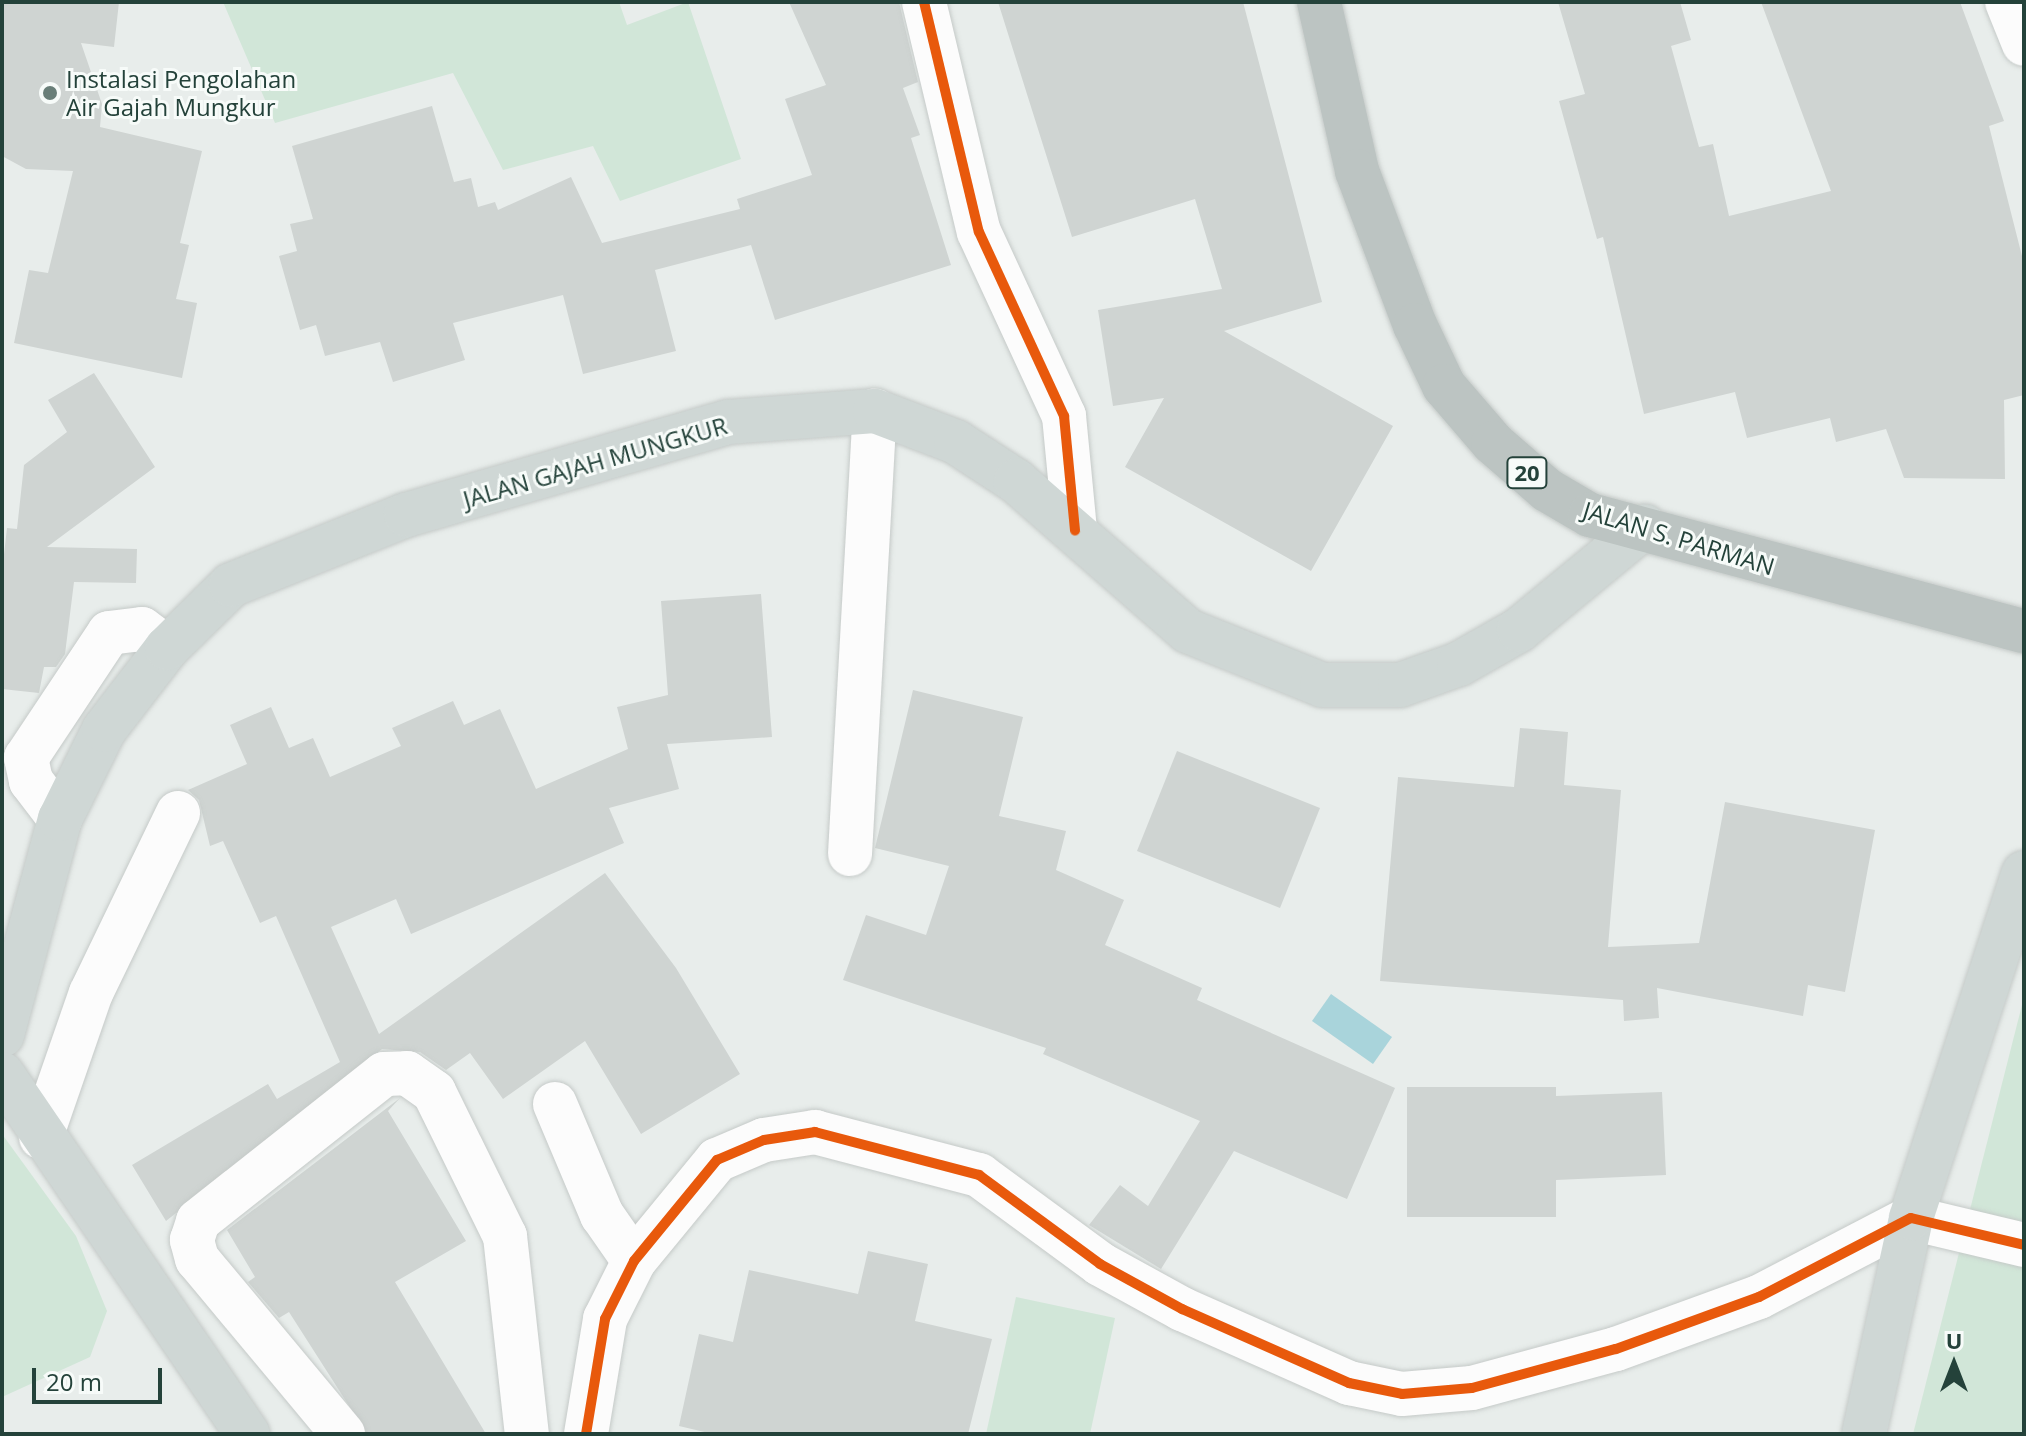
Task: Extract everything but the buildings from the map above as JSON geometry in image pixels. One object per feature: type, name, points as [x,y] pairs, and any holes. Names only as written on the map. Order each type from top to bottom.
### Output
[{"type":"highway","name":"JALAN S. PARMAN","points":[[1319,2],[1357,171],[1444,386],[1547,490],[1590,515],[1645,526],[1798,576],[2024,631]]},
{"type":"main road","name":"JALAN GAJAH MUNGKUR","points":[[2,1035],[60,819],[104,730],[167,648],[231,585],[406,515],[728,422],[875,411],[956,442],[1075,530],[1188,631],[1322,685],[1400,685],[1459,664],[1519,630],[1645,526]]},
{"type":"main road","points":[[1864,1434],[1911,1218],[2024,873]]},
{"type":"main road","points":[[2,1074],[41,1137],[248,1434]]},
{"type":"street","points":[[924,2],[979,232],[1064,416],[1075,530]]},
{"type":"street","points":[[2007,2],[2024,44]]},
{"type":"street","points":[[850,854],[875,411]]},
{"type":"street","points":[[60,819],[31,781],[26,758],[109,633],[142,629],[167,648]]},
{"type":"street","points":[[41,1137],[91,993],[178,813]]},
{"type":"street","points":[[343,1434],[197,1259],[192,1240],[198,1221],[384,1074],[407,1073],[434,1092],[505,1236],[527,1434]]},
{"type":"street","points":[[555,1104],[602,1215],[634,1261]]},
{"type":"street","points":[[586,1434],[605,1319],[634,1261],[717,1160],[764,1140],[815,1132],[979,1175],[1100,1264],[1182,1309],[1349,1383],[1402,1394],[1472,1388],[1616,1349],[1759,1297],[1911,1218],[2024,1245]]},
{"type":"green space","points":[[223,2],[619,2],[627,25],[688,2],[741,159],[620,201],[593,146],[503,170],[453,73],[275,123]]},
{"type":"green space","points":[[2024,997],[2024,1434],[1913,1434]]},
{"type":"green space","points":[[2,1134],[76,1236],[107,1311],[90,1357],[2,1397]]},
{"type":"green space","points":[[1016,1297],[1115,1318],[1090,1434],[986,1434]]},
{"type":"water","points":[[1331,994],[1392,1037],[1373,1064],[1312,1021]]},
{"type":"cycle path","points":[[924,2],[979,232],[1064,416],[1075,530]]},
{"type":"cycle path","points":[[586,1434],[605,1319],[634,1261],[717,1160],[764,1140],[815,1132],[979,1175],[1100,1264],[1182,1309],[1349,1383],[1402,1394],[1472,1388],[1616,1349],[1759,1297],[1911,1218],[2024,1245]]},
{"type":"place","name":"Instalasi Pengolahan Air Gajah Mungkur","points":[[50,93]]}]
